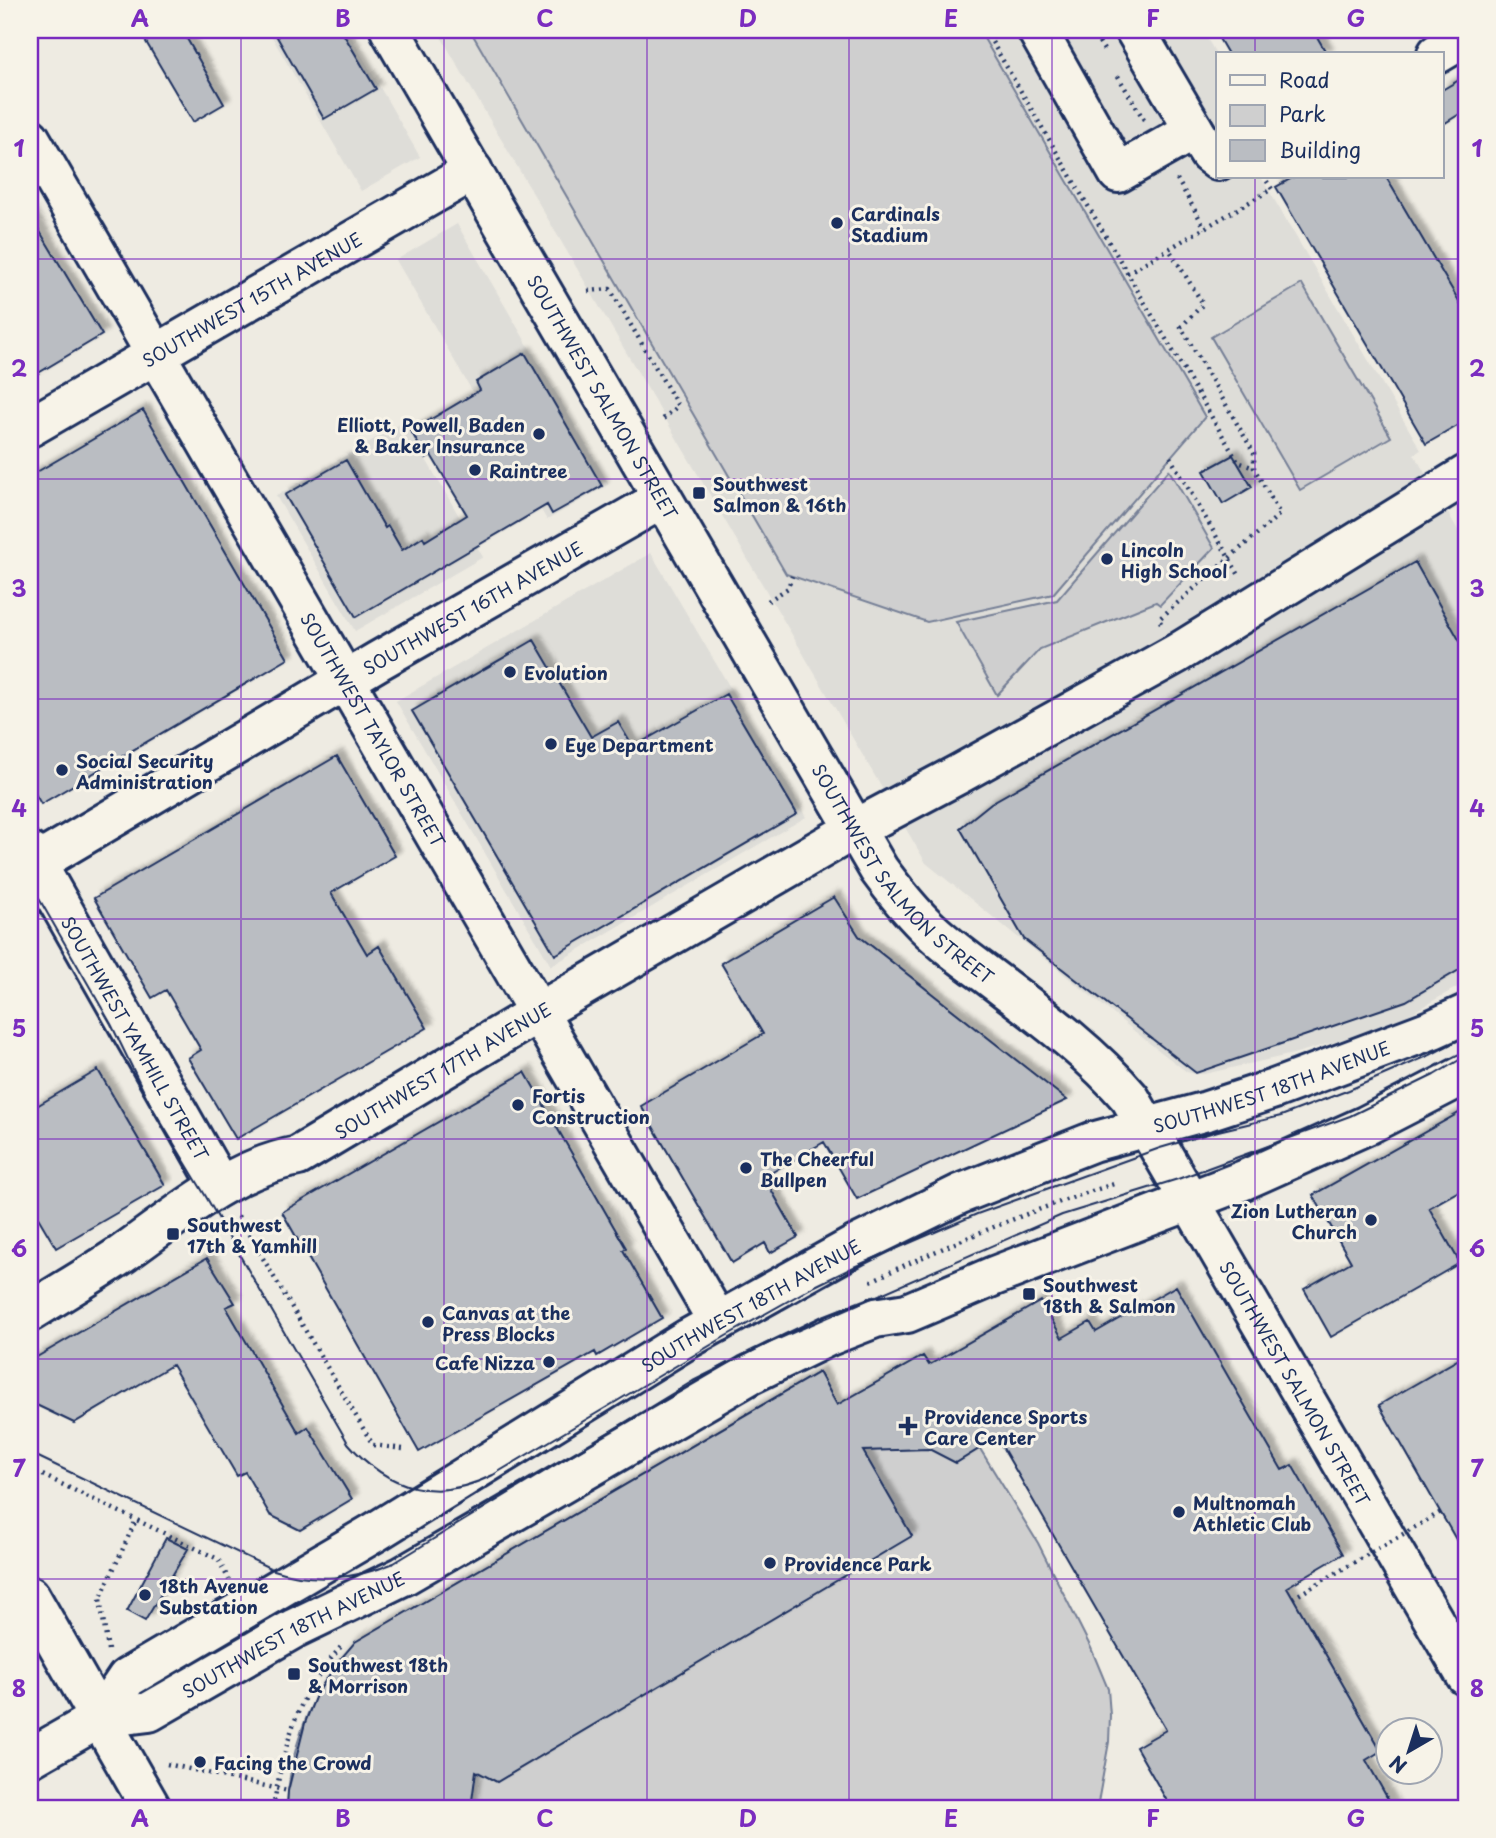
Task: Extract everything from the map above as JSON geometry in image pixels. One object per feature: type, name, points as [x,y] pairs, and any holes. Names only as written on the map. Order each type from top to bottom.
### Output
[{"type":"street","name":"SOUTHWEST SALMON STREET","points":[[390,30],[879,870],[924,923],[1087,1053],[1130,1098],[1466,1676]]},
{"type":"street","points":[[1037,30],[1118,173],[1194,130]]},
{"type":"street","points":[[1135,30],[1209,154],[1216,159]]},
{"type":"street","points":[[1440,52],[1466,37]]},
{"type":"street","name":"SOUTHWEST TAYLOR STREET","points":[[30,138],[718,1322]]},
{"type":"street","name":"SOUTHWEST 15TH AVENUE","points":[[30,427],[472,171]]},
{"type":"street","name":"SOUTHWEST 17TH AVENUE","points":[[30,1312],[120,1255],[220,1186],[275,1160],[298,1156],[538,1012],[855,828],[960,774],[1176,654],[1463,477]]},
{"type":"street","name":"SOUTHWEST 16TH AVENUE","points":[[32,861],[662,499]]},
{"type":"street","name":"SOUTHWEST YAMHILL STREET","points":[[32,861],[220,1186]]},
{"type":"street","name":"SOUTHWEST 18TH AVENUE","points":[[100,1717],[127,1678],[377,1531],[688,1338],[854,1246],[960,1194],[1092,1142],[1207,1111],[1274,1089],[1466,1014]]},
{"type":"street","name":"SOUTHWEST 18TH AVENUE","points":[[30,1758],[100,1717],[149,1712],[295,1628],[403,1576],[749,1375],[828,1336],[875,1318],[907,1313],[994,1276],[1244,1180],[1367,1125],[1466,1074]]},
{"type":"street","points":[[30,1596],[152,1808]]},
{"type":"path","points":[[985,30],[1238,462],[1254,468]]},
{"type":"path","points":[[1127,273],[1272,189],[1265,178]]},
{"type":"path","points":[[1169,249],[1203,304],[1181,327],[1254,453],[1254,468],[1280,514],[1158,619],[1176,654]]},
{"type":"path","points":[[588,291],[610,289],[678,406],[663,419]]},
{"type":"path","points":[[1170,457],[1217,536]]},
{"type":"path","points":[[768,601],[788,588],[792,576]]},
{"type":"path","points":[[871,1282],[984,1231],[1075,1196],[1117,1184]]},
{"type":"path","points":[[220,1186],[373,1445],[403,1448]]},
{"type":"path","points":[[30,1469],[218,1559],[233,1587]]},
{"type":"path","points":[[1293,1598],[1441,1512]]},
{"type":"path","points":[[109,1657],[100,1599],[136,1520]]},
{"type":"path","points":[[273,1808],[292,1728],[308,1691],[348,1639]]},
{"type":"path","points":[[167,1763],[288,1791]]},
{"type":"shaded area","points":[[268,30],[347,30],[420,157],[361,191]]},
{"type":"shaded area","name":"Lincoln High School","points":[[437,30],[1202,30],[1216,54],[1216,178],[1262,178],[1421,450],[1414,454],[1466,544],[1466,982],[1389,1026],[1293,1054],[1195,1074],[1187,1072],[1148,1042],[926,863]]},
{"type":"shaded area","points":[[457,224],[609,484],[547,520],[396,260]]},
{"type":"shaded area","points":[[404,422],[483,557],[355,631],[276,496]]},
{"type":"shaded area","points":[[651,553],[806,817],[551,966],[396,701]]},
{"type":"green space","name":"Cardinals Stadium","points":[[470,30],[979,30],[1205,417],[1053,594],[927,622],[786,574]]},
{"type":"green space","points":[[1302,284],[1391,437],[1300,490],[1211,337]]},
{"type":"green space","points":[[1169,470],[1214,548],[1160,605],[1156,602],[1040,649],[997,695],[956,622],[1057,600]]},
{"type":"green space","name":"Providence Park","points":[[923,1356],[1038,1543],[1091,1648],[1108,1689],[1109,1742],[1097,1808],[287,1808],[293,1761],[308,1714],[322,1686],[356,1642],[819,1372],[837,1405]]},
{"type":"building","points":[[139,30],[182,30],[224,104],[193,122]]},
{"type":"building","points":[[273,30],[341,30],[376,89],[324,119]]},
{"type":"building","points":[[1214,30],[1313,30],[1326,52],[1227,52]]},
{"type":"building","points":[[1466,76],[1466,110],[1444,124],[1444,89]]},
{"type":"building","points":[[1292,178],[1387,178],[1466,313],[1466,421],[1426,444],[1276,187]]},
{"type":"building","points":[[30,215],[102,335],[30,378]]},
{"type":"building","points":[[525,353],[602,486],[552,514],[547,505],[356,617],[285,495],[346,460],[385,528],[388,526],[402,550],[423,537],[425,541],[467,515],[431,455],[426,458],[411,431],[480,390],[476,382]]},
{"type":"building","points":[[143,410],[288,659],[41,804],[30,785],[30,476]]},
{"type":"building","points":[[1233,455],[1252,487],[1223,504],[1204,471]]},
{"type":"building","points":[[1415,562],[1466,652],[1466,966],[1406,1001],[1196,1073],[1024,939],[960,828],[991,803]]},
{"type":"building","points":[[534,640],[591,737],[618,722],[633,747],[726,694],[797,814],[555,955],[412,711]]},
{"type":"building","points":[[337,756],[395,856],[331,893],[367,954],[379,946],[427,1028],[236,1139],[188,1058],[201,1050],[166,990],[152,998],[94,898]]},
{"type":"building","points":[[834,897],[859,936],[1067,1100],[857,1199],[824,1142],[764,1177],[798,1237],[770,1253],[765,1243],[732,1263],[641,1106],[763,1034],[721,963]]},
{"type":"building","points":[[98,1070],[165,1185],[56,1248],[30,1204],[30,1110]]},
{"type":"building","points":[[525,1072],[626,1248],[623,1250],[662,1318],[597,1356],[595,1352],[419,1452],[282,1212]]},
{"type":"building","name":"Zion Lutheran Church","points":[[1466,1109],[1466,1187],[1429,1208],[1460,1263],[1331,1337],[1304,1289],[1351,1262],[1313,1195]]},
{"type":"building","points":[[207,1258],[235,1303],[226,1307],[299,1433],[308,1427],[352,1499],[300,1530],[270,1515],[245,1472],[237,1476],[172,1365],[74,1423],[30,1402],[30,1361]]},
{"type":"building","points":[[1176,1286],[1282,1470],[1292,1465],[1343,1554],[1287,1587],[1374,1739],[1374,1755],[1366,1760],[1374,1774],[1374,1786],[1381,1786],[1393,1808],[1171,1808],[1136,1747],[1166,1730],[997,1438],[956,1463],[929,1449],[863,1451],[912,1536],[497,1782],[476,1771],[471,1808],[287,1808],[288,1791],[305,1723],[316,1695],[355,1642],[819,1372],[837,1405],[923,1356],[929,1365],[1041,1301],[1062,1338],[1090,1322],[1096,1332]]},
{"type":"building","points":[[1466,1355],[1466,1557],[1379,1405]]},
{"type":"building","points":[[166,1538],[188,1549],[145,1621],[127,1611]]},
{"type":"tram line","points":[[30,883],[111,1024],[150,1104],[348,1443],[380,1472],[414,1487],[433,1490],[472,1484],[493,1475],[726,1336],[856,1266],[977,1214],[1160,1148],[1281,1116],[1430,1055],[1466,1036]]},
{"type":"tram line","points":[[30,1453],[274,1570],[319,1578],[365,1573],[394,1563],[693,1381],[769,1343],[1062,1215],[1178,1179],[1350,1116],[1434,1075],[1466,1056]]},
{"type":"place","name":"Cardinals Stadium","points":[[837,223]]},
{"type":"place","name":"Elliott, Powell, Baden & Baker Insurance","points":[[539,434]]},
{"type":"place","name":"Raintree","points":[[475,470]]},
{"type":"place","name":"Southwest Salmon & 16th","points":[[699,493]]},
{"type":"place","name":"Lincoln High School","points":[[1107,559]]},
{"type":"place","name":"Evolution","points":[[510,672]]},
{"type":"place","name":"Eye Department","points":[[551,744]]},
{"type":"place","name":"Social Security Administration","points":[[62,770]]},
{"type":"place","name":"Fortis Construction","points":[[518,1105]]},
{"type":"place","name":"The Cheerful Bullpen","points":[[746,1168]]},
{"type":"place","name":"Zion Lutheran Church","points":[[1371,1220]]},
{"type":"place","name":"Southwest 17th & Yamhill","points":[[173,1234]]},
{"type":"place","name":"Southwest 18th & Salmon","points":[[1029,1294]]},
{"type":"place","name":"Canvas at the Press Blocks","points":[[428,1322]]},
{"type":"place","name":"Cafe Nizza","points":[[549,1362]]},
{"type":"place","name":"Providence Sports Care Center","points":[[908,1426]]},
{"type":"place","name":"Multnomah Athletic Club","points":[[1179,1512]]},
{"type":"place","name":"Providence Park","points":[[770,1563]]},
{"type":"place","name":"18th Avenue Substation","points":[[145,1595]]},
{"type":"place","name":"Southwest 18th & Morrison","points":[[294,1674]]},
{"type":"place","name":"Facing the Crowd","points":[[200,1762]]}]
